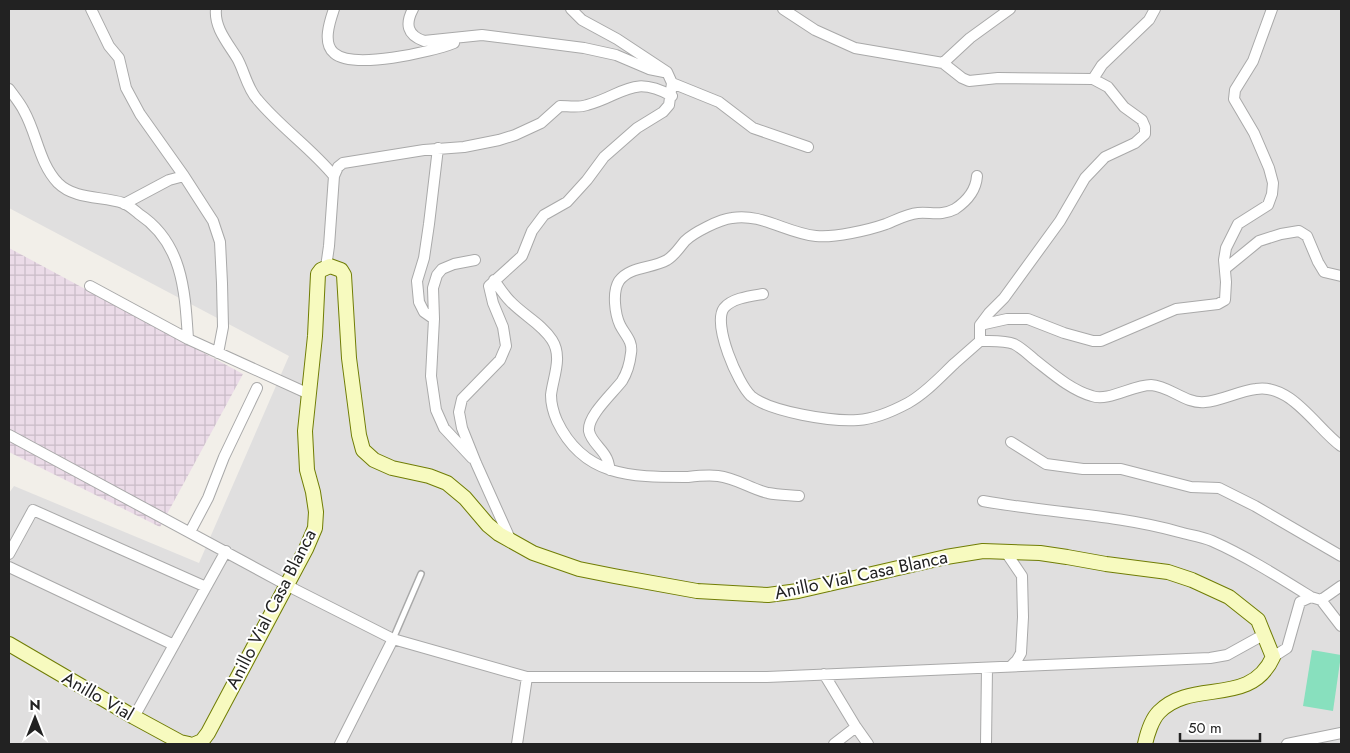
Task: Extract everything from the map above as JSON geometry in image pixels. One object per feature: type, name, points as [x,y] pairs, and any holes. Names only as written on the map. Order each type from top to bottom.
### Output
[{"type":"main road","name":"Anillo Vial Casa Blanca","points":[[195,744],[202,741],[208,733],[315,528],[316,512],[307,470],[305,431],[315,336],[317,281],[318,274],[326,267],[337,267],[344,275],[349,358],[359,435],[363,450],[374,460],[392,468],[429,476],[447,483],[465,498],[488,525],[512,542],[533,553],[579,569],[697,591],[768,595],[798,591],[946,557],[983,551],[1005,551],[1067,557],[1168,572],[1192,580],[1229,597],[1258,620],[1273,657]]},
{"type":"main road","name":"Anillo Vial","points":[[9,644],[134,717],[180,742],[189,744]]},
{"type":"main road","points":[[1145,744],[1158,713],[1171,702],[1191,694],[1235,689],[1257,680],[1270,664],[1273,657]]},
{"type":"street","points":[[91,9],[109,46],[119,58],[126,88],[140,114],[213,221],[220,242],[223,327],[218,353]]},
{"type":"street","points":[[216,9],[218,27],[239,62],[255,98],[293,137],[322,161],[334,176]]},
{"type":"street","points":[[334,9],[328,33],[328,45],[333,52],[346,60],[366,60],[414,54],[451,44],[463,37]]},
{"type":"street","points":[[413,9],[408,22],[409,30],[415,38],[424,41],[482,35],[584,48],[616,54],[649,69],[667,72]]},
{"type":"street","points":[[512,542],[476,463],[462,428],[459,412],[462,399],[500,360],[506,346],[503,327],[490,294],[489,286],[522,256],[532,231],[544,215],[567,202],[604,157],[637,128],[663,112],[672,96],[672,83],[667,72],[617,39],[582,20],[571,9]]},
{"type":"street","points":[[763,294],[742,298],[725,308],[721,316],[722,333],[726,348],[740,379],[751,396],[764,403],[810,416],[857,420],[870,418],[889,411],[910,402],[936,383],[980,341],[980,325],[988,312],[1004,298],[1060,221],[1085,178],[1105,157],[1135,144],[1145,134],[1142,120],[1124,107],[1108,87],[1094,79],[998,78],[969,81],[962,78],[944,63],[855,48],[816,30],[783,9]]},
{"type":"street","points":[[944,63],[970,38],[1010,9]]},
{"type":"street","points":[[1094,79],[1102,65],[1149,20],[1155,9]]},
{"type":"street","points":[[980,325],[1008,319],[1028,319],[1072,335],[1093,341],[1101,341],[1176,309],[1218,304],[1225,300],[1226,268],[1224,260],[1226,248],[1238,224],[1268,206],[1272,194],[1273,183],[1269,168],[1254,133],[1234,99],[1235,90],[1253,60],[1272,9]]},
{"type":"street","points":[[672,83],[719,102],[752,128],[808,147]]},
{"type":"street","points":[[326,267],[334,176],[338,167],[343,163],[438,148],[464,147],[515,135],[541,123],[560,106],[586,106],[637,85],[657,88],[672,96]]},
{"type":"street","points":[[9,89],[25,111],[42,159],[59,184],[75,193],[124,204],[147,219],[160,232],[177,260],[185,295],[188,340]]},
{"type":"street","points":[[434,319],[424,312],[419,302],[417,281],[424,258],[430,224],[438,148]]},
{"type":"street","points":[[124,204],[169,180],[184,176]]},
{"type":"street","points":[[610,470],[607,459],[590,433],[590,427],[591,421],[621,381],[630,363],[632,346],[620,325],[615,304],[617,287],[620,281],[630,272],[653,266],[666,260],[692,236],[730,218],[764,220],[787,230],[818,236],[838,235],[874,228],[918,213],[936,214],[946,212],[958,206],[969,196],[975,187],[977,176]]},
{"type":"street","points":[[1226,268],[1259,240],[1299,231],[1307,236],[1324,272],[1341,276]]},
{"type":"street","points":[[475,260],[442,268],[437,274],[433,288],[434,319],[431,376],[436,410],[444,428],[476,463]]},
{"type":"street","points":[[494,280],[508,300],[538,324],[553,341],[557,362],[551,397],[554,412],[567,437],[577,451],[593,464],[632,475],[660,477],[718,476],[769,493],[799,496]]},
{"type":"street","points":[[90,286],[188,340],[309,394]]},
{"type":"street","points":[[980,341],[1013,344],[1056,376],[1083,393],[1095,397],[1103,397],[1128,389],[1150,385],[1162,387],[1183,398],[1205,402],[1259,388],[1275,391],[1299,405],[1341,446]]},
{"type":"street","points":[[190,532],[208,498],[224,457],[256,388]]},
{"type":"street","points":[[9,435],[393,639],[527,678],[767,677],[1219,657],[1227,655],[1265,634]]},
{"type":"street","points":[[1011,442],[1046,464],[1083,469],[1121,470],[1191,487],[1219,488],[1255,506],[1341,556]]},
{"type":"street","points":[[983,501],[1059,513],[1110,517],[1160,526],[1210,540],[1316,598],[1341,626]]},
{"type":"street","points":[[9,554],[33,510],[206,587]]},
{"type":"street","points":[[134,717],[226,551]]},
{"type":"street","points":[[1005,551],[1022,576],[1023,617],[1021,653],[1011,666]]},
{"type":"street","points":[[9,567],[174,645]]},
{"type":"street","points":[[1273,657],[1287,648],[1300,602],[1316,598],[1341,586]]},
{"type":"street","points":[[340,744],[393,639]]},
{"type":"street","points":[[986,744],[987,668]]},
{"type":"street","points":[[824,674],[856,728],[868,744]]},
{"type":"street","points":[[517,744],[527,678]]},
{"type":"street","points":[[826,744],[836,742],[856,728]]},
{"type":"street","points":[[1287,744],[1341,733]]},
{"type":"lane","points":[[393,639],[421,574]]},
{"type":"shaded area","points":[[9,9],[1341,9],[1341,744],[9,744],[9,493],[14,486],[199,563],[289,356],[9,208]]},
{"type":"shaded area","points":[[9,248],[243,374],[160,527],[9,452]]},
{"type":"green space","points":[[1312,650],[1341,655],[1333,711],[1303,706]]}]
